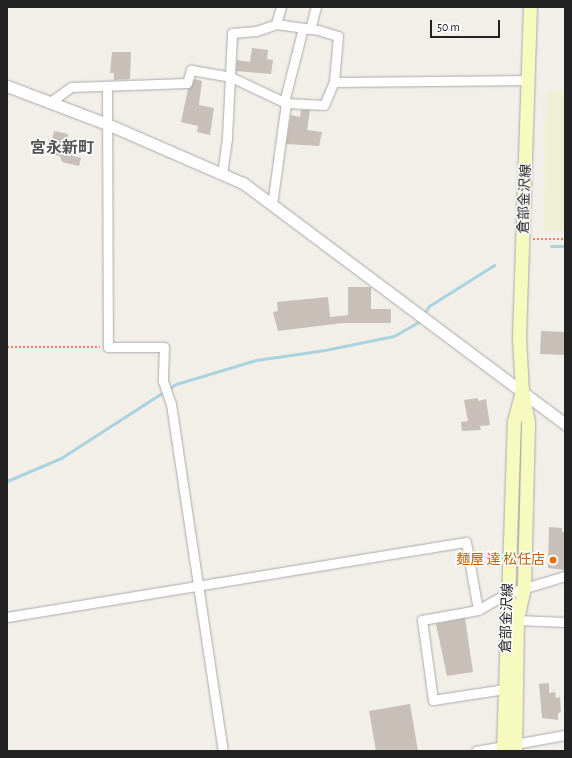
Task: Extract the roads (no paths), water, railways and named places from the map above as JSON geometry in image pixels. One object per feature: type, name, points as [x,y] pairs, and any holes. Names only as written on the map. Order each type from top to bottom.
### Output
[{"type":"main road","name":"倉部金沢線","points":[[509,748],[517,686],[517,620],[524,588],[528,422],[522,391],[519,338],[529,80],[530,7]]},
{"type":"main road","name":"倉部金沢線","points":[[509,748],[504,689],[514,420],[522,391]]},
{"type":"street","points":[[276,24],[281,7]]},
{"type":"street","points":[[272,205],[285,102],[307,29],[316,7]]},
{"type":"street","points":[[50,102],[71,87],[187,83],[191,70],[231,77],[285,102],[324,105],[334,82],[338,36],[276,24],[256,31],[232,33],[231,77],[222,174]]},
{"type":"street","points":[[334,82],[529,80]]},
{"type":"street","points":[[7,86],[107,124],[243,183],[565,424]]},
{"type":"street","points":[[107,86],[108,347],[164,347],[166,390],[171,404],[197,586],[223,751]]},
{"type":"street","points":[[7,617],[466,542],[478,610]]},
{"type":"street","points":[[517,686],[433,700],[422,620],[478,610],[508,593],[565,576]]},
{"type":"street","points":[[517,620],[565,622]]},
{"type":"street","points":[[476,751],[509,748],[565,735]]},
{"type":"waterway","points":[[551,246],[565,246]]},
{"type":"waterway","points":[[7,481],[61,458],[176,384],[256,360],[325,350],[394,336],[418,322],[429,306],[494,265]]},
{"type":"place","name":"麺屋 達 松任店","points":[[553,560]]},
{"type":"district","name":"宮永新町","points":[[62,148]]}]
